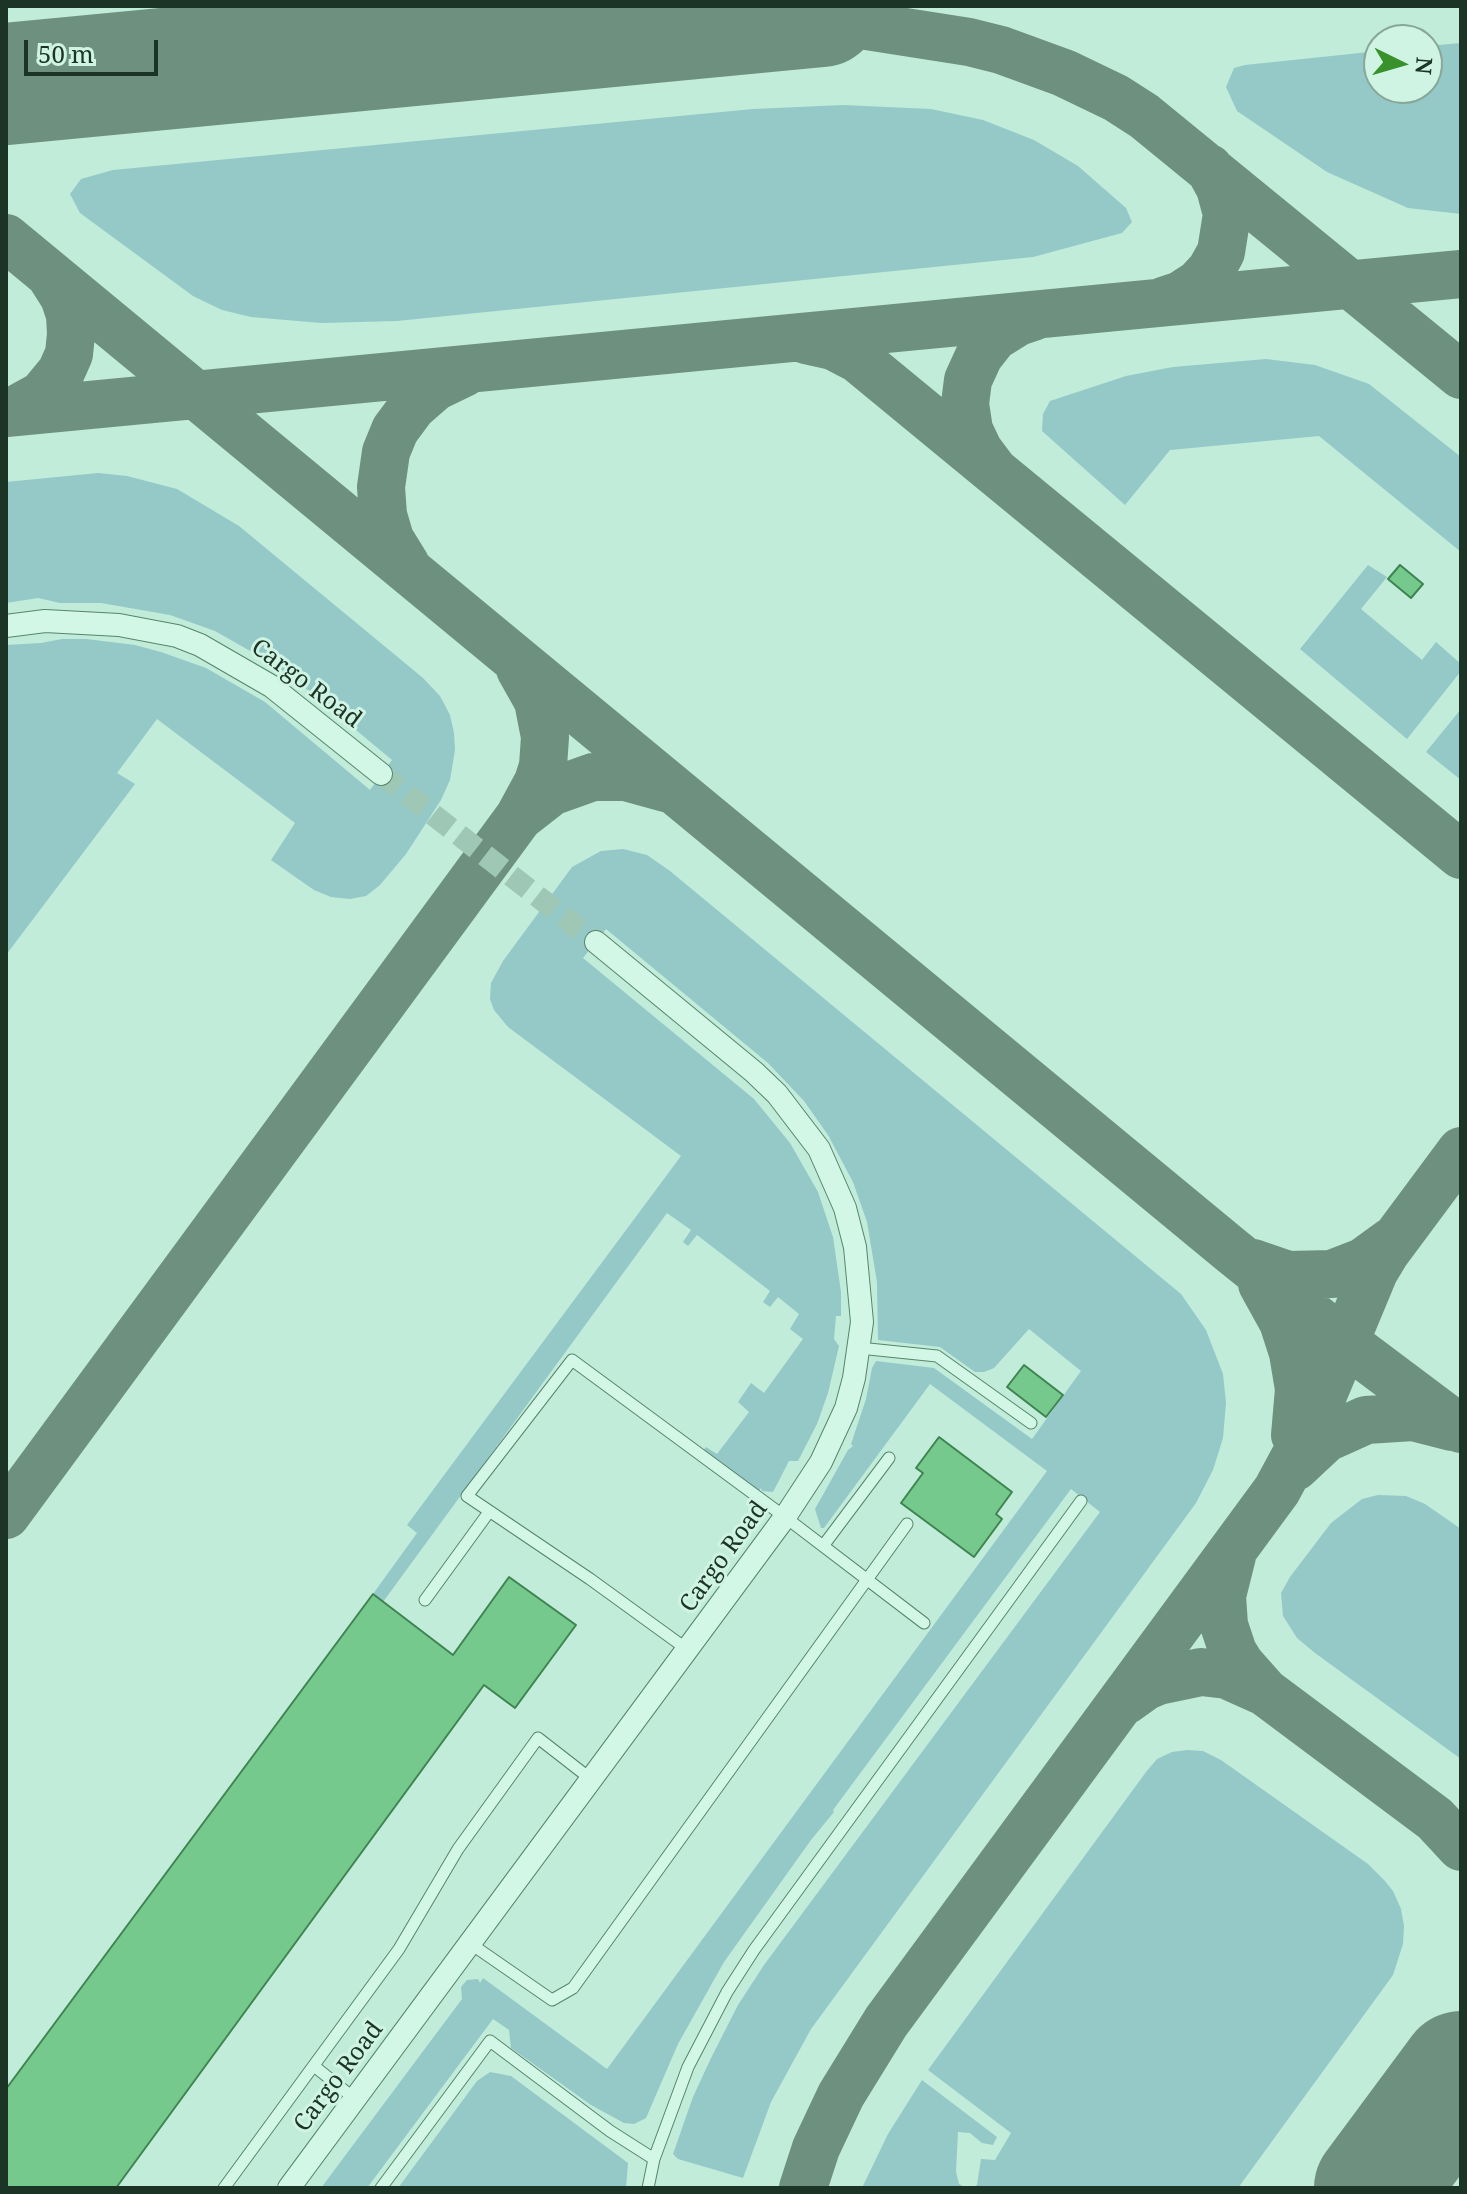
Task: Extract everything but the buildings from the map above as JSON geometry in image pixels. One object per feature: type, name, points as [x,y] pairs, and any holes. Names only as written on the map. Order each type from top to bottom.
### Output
[{"type":"street","name":"Cargo Road","points":[[6,626],[45,621],[119,625],[177,636],[200,645],[271,686],[381,774]]},
{"type":"street","name":"Cargo Road","points":[[289,2188],[785,1517],[821,1462],[846,1408],[859,1348],[861,1288],[855,1247],[841,1198],[819,1149],[777,1094],[754,1072],[596,942]]},
{"type":"lane","points":[[859,1348],[937,1356],[1031,1423]]},
{"type":"lane","points":[[689,1650],[467,1496],[572,1360],[924,1623]]},
{"type":"lane","points":[[823,1546],[889,1458]]},
{"type":"lane","points":[[648,2188],[654,2159],[688,2067],[721,2003],[754,1950],[1081,1501]]},
{"type":"lane","points":[[425,1600],[489,1512]]},
{"type":"lane","points":[[471,1944],[552,2000],[573,1988],[907,1524]]},
{"type":"lane","points":[[224,2188],[399,1949],[458,1849],[538,1738],[592,1780]]},
{"type":"lane","points":[[381,2188],[490,2041],[610,2131],[654,2159]]},
{"type":"lane","points":[[314,2066],[355,2099]]},
{"type":"shaded area","points":[[1461,43],[1461,214],[1408,208],[1327,172],[1237,111],[1226,87],[1234,68],[1245,65],[1363,53],[1363,104],[1443,104],[1443,45]]},
{"type":"shaded area","points":[[843,105],[931,109],[983,120],[1034,140],[1078,166],[1126,208],[1132,222],[1122,233],[1033,257],[397,321],[321,323],[251,317],[222,310],[193,296],[80,213],[70,194],[81,179],[113,170],[753,109]]},
{"type":"shaded area","points":[[1266,359],[1315,365],[1369,384],[1461,457],[1461,552],[1319,436],[1170,450],[1125,505],[1042,431],[1043,414],[1050,401],[1126,376],[1173,367]]},
{"type":"shaded area","points":[[98,473],[127,476],[177,489],[239,526],[423,678],[440,696],[450,715],[454,733],[455,750],[450,780],[441,800],[406,854],[380,885],[366,896],[350,899],[331,897],[314,890],[271,860],[295,823],[157,719],[117,773],[135,784],[6,955],[6,645],[86,639],[135,645],[161,652],[206,668],[265,702],[370,790],[392,760],[308,690],[259,656],[215,631],[170,615],[101,603],[60,603],[38,598],[6,603],[6,482]]},
{"type":"shaded area","points":[[1368,565],[1387,577],[1361,609],[1422,660],[1436,642],[1461,664],[1461,671],[1407,739],[1300,649]]},
{"type":"shaded area","points":[[1461,709],[1461,780],[1426,752]]},
{"type":"shaded area","points":[[623,849],[647,855],[670,871],[1181,1294],[1206,1330],[1223,1374],[1226,1403],[1223,1438],[1213,1470],[1196,1503],[811,2029],[771,2102],[743,2178],[678,2159],[673,2154],[711,2058],[738,2005],[764,1965],[1100,1512],[1071,1489],[724,1962],[678,2044],[646,2118],[634,2124],[624,2123],[591,2105],[511,2048],[509,2030],[493,2019],[367,2188],[321,2188],[462,1999],[461,1987],[467,1980],[478,1979],[480,1983],[483,1978],[607,2069],[1047,1471],[930,1384],[821,1528],[815,1509],[853,1446],[851,1444],[876,1361],[934,1368],[1032,1439],[1081,1371],[1029,1329],[994,1368],[984,1372],[975,1372],[940,1347],[878,1340],[877,1282],[867,1222],[853,1182],[828,1135],[804,1101],[768,1063],[606,929],[583,958],[754,1099],[790,1143],[818,1192],[833,1237],[841,1292],[841,1316],[836,1316],[834,1339],[839,1346],[828,1393],[817,1424],[798,1461],[789,1461],[773,1492],[762,1491],[761,1488],[758,1492],[703,1451],[706,1447],[717,1454],[749,1412],[738,1402],[751,1383],[764,1393],[803,1339],[790,1329],[799,1314],[778,1297],[770,1307],[763,1302],[770,1291],[697,1235],[688,1246],[683,1242],[691,1230],[667,1213],[383,1602],[373,1594],[417,1533],[407,1525],[681,1156],[508,1027],[494,1010],[490,999],[491,983],[503,961],[572,867],[601,851]]},
{"type":"shaded area","points":[[1378,1495],[1406,1496],[1425,1504],[1461,1529],[1461,1759],[1315,1653],[1297,1638],[1283,1616],[1281,1593],[1331,1523],[1362,1499]]},
{"type":"shaded area","points":[[1187,1750],[1203,1751],[1221,1760],[1368,1864],[1384,1880],[1401,1909],[1404,1926],[1403,1944],[1393,1975],[1238,2188],[971,2188],[977,2185],[981,2159],[995,2160],[1011,2133],[928,2070],[1146,1772],[1157,1759]]},
{"type":"shaded area","points":[[490,2072],[511,2076],[628,2163],[626,2188],[398,2188],[477,2081]]},
{"type":"shaded area","points":[[922,2080],[997,2137],[993,2145],[982,2143],[970,2133],[958,2132],[956,2172],[959,2184],[966,2188],[862,2188],[888,2134]]},
{"type":"taxiway","points":[[604,27],[746,22],[854,24],[969,42],[1064,73],[1116,98],[1144,116],[1461,375]]},
{"type":"taxiway","points":[[6,71],[41,74],[137,72]]},
{"type":"taxiway","points":[[1163,301],[1181,295],[1198,284],[1221,252],[1227,214],[1220,188],[1209,168]]},
{"type":"taxiway","points":[[6,238],[1232,1251],[1345,1342],[1461,1429]]},
{"type":"taxiway","points":[[6,413],[1461,274]]},
{"type":"taxiway","points":[[11,412],[42,395],[61,372],[69,354],[70,315],[64,297],[52,278]]},
{"type":"taxiway","points":[[806,340],[833,346],[858,359],[994,471],[969,430],[965,404],[968,380],[979,356],[994,337],[1033,317]]},
{"type":"taxiway","points":[[406,565],[390,539],[383,515],[381,487],[386,452],[395,430],[412,407],[435,387],[464,373]]},
{"type":"taxiway","points":[[994,471],[1461,855]]},
{"type":"taxiway","points":[[520,669],[538,701],[545,737],[543,766],[538,782],[519,817],[551,792],[593,777],[626,777],[666,788]]},
{"type":"taxiway","points":[[6,1515],[519,817]]},
{"type":"taxiway","points":[[803,2188],[816,2148],[841,2095],[886,2022],[1277,1490],[1305,1438],[1374,1272],[1461,1151]]},
{"type":"taxiway","points":[[1253,1263],[1288,1275],[1332,1274],[1363,1262],[1392,1241]]},
{"type":"taxiway","points":[[1262,1284],[1283,1322],[1293,1353],[1299,1389],[1295,1435]]},
{"type":"taxiway","points":[[1295,1467],[1326,1438],[1366,1420],[1413,1417],[1452,1427]]},
{"type":"taxiway","points":[[1125,1701],[1158,1681],[1201,1672],[1227,1675],[1265,1692],[1233,1652],[1224,1625],[1222,1596],[1232,1556]]},
{"type":"taxiway","points":[[1265,1692],[1435,1819],[1461,1847]]},
{"type":"taxiway","points":[[1461,2065],[1439,2102],[1461,2077]]},
{"type":"runway","points":[[6,84],[821,6]]},
{"type":"runway","points":[[1375,2188],[1461,2072]]},
{"type":"tunnel","points":[[381,774],[596,942]]}]
